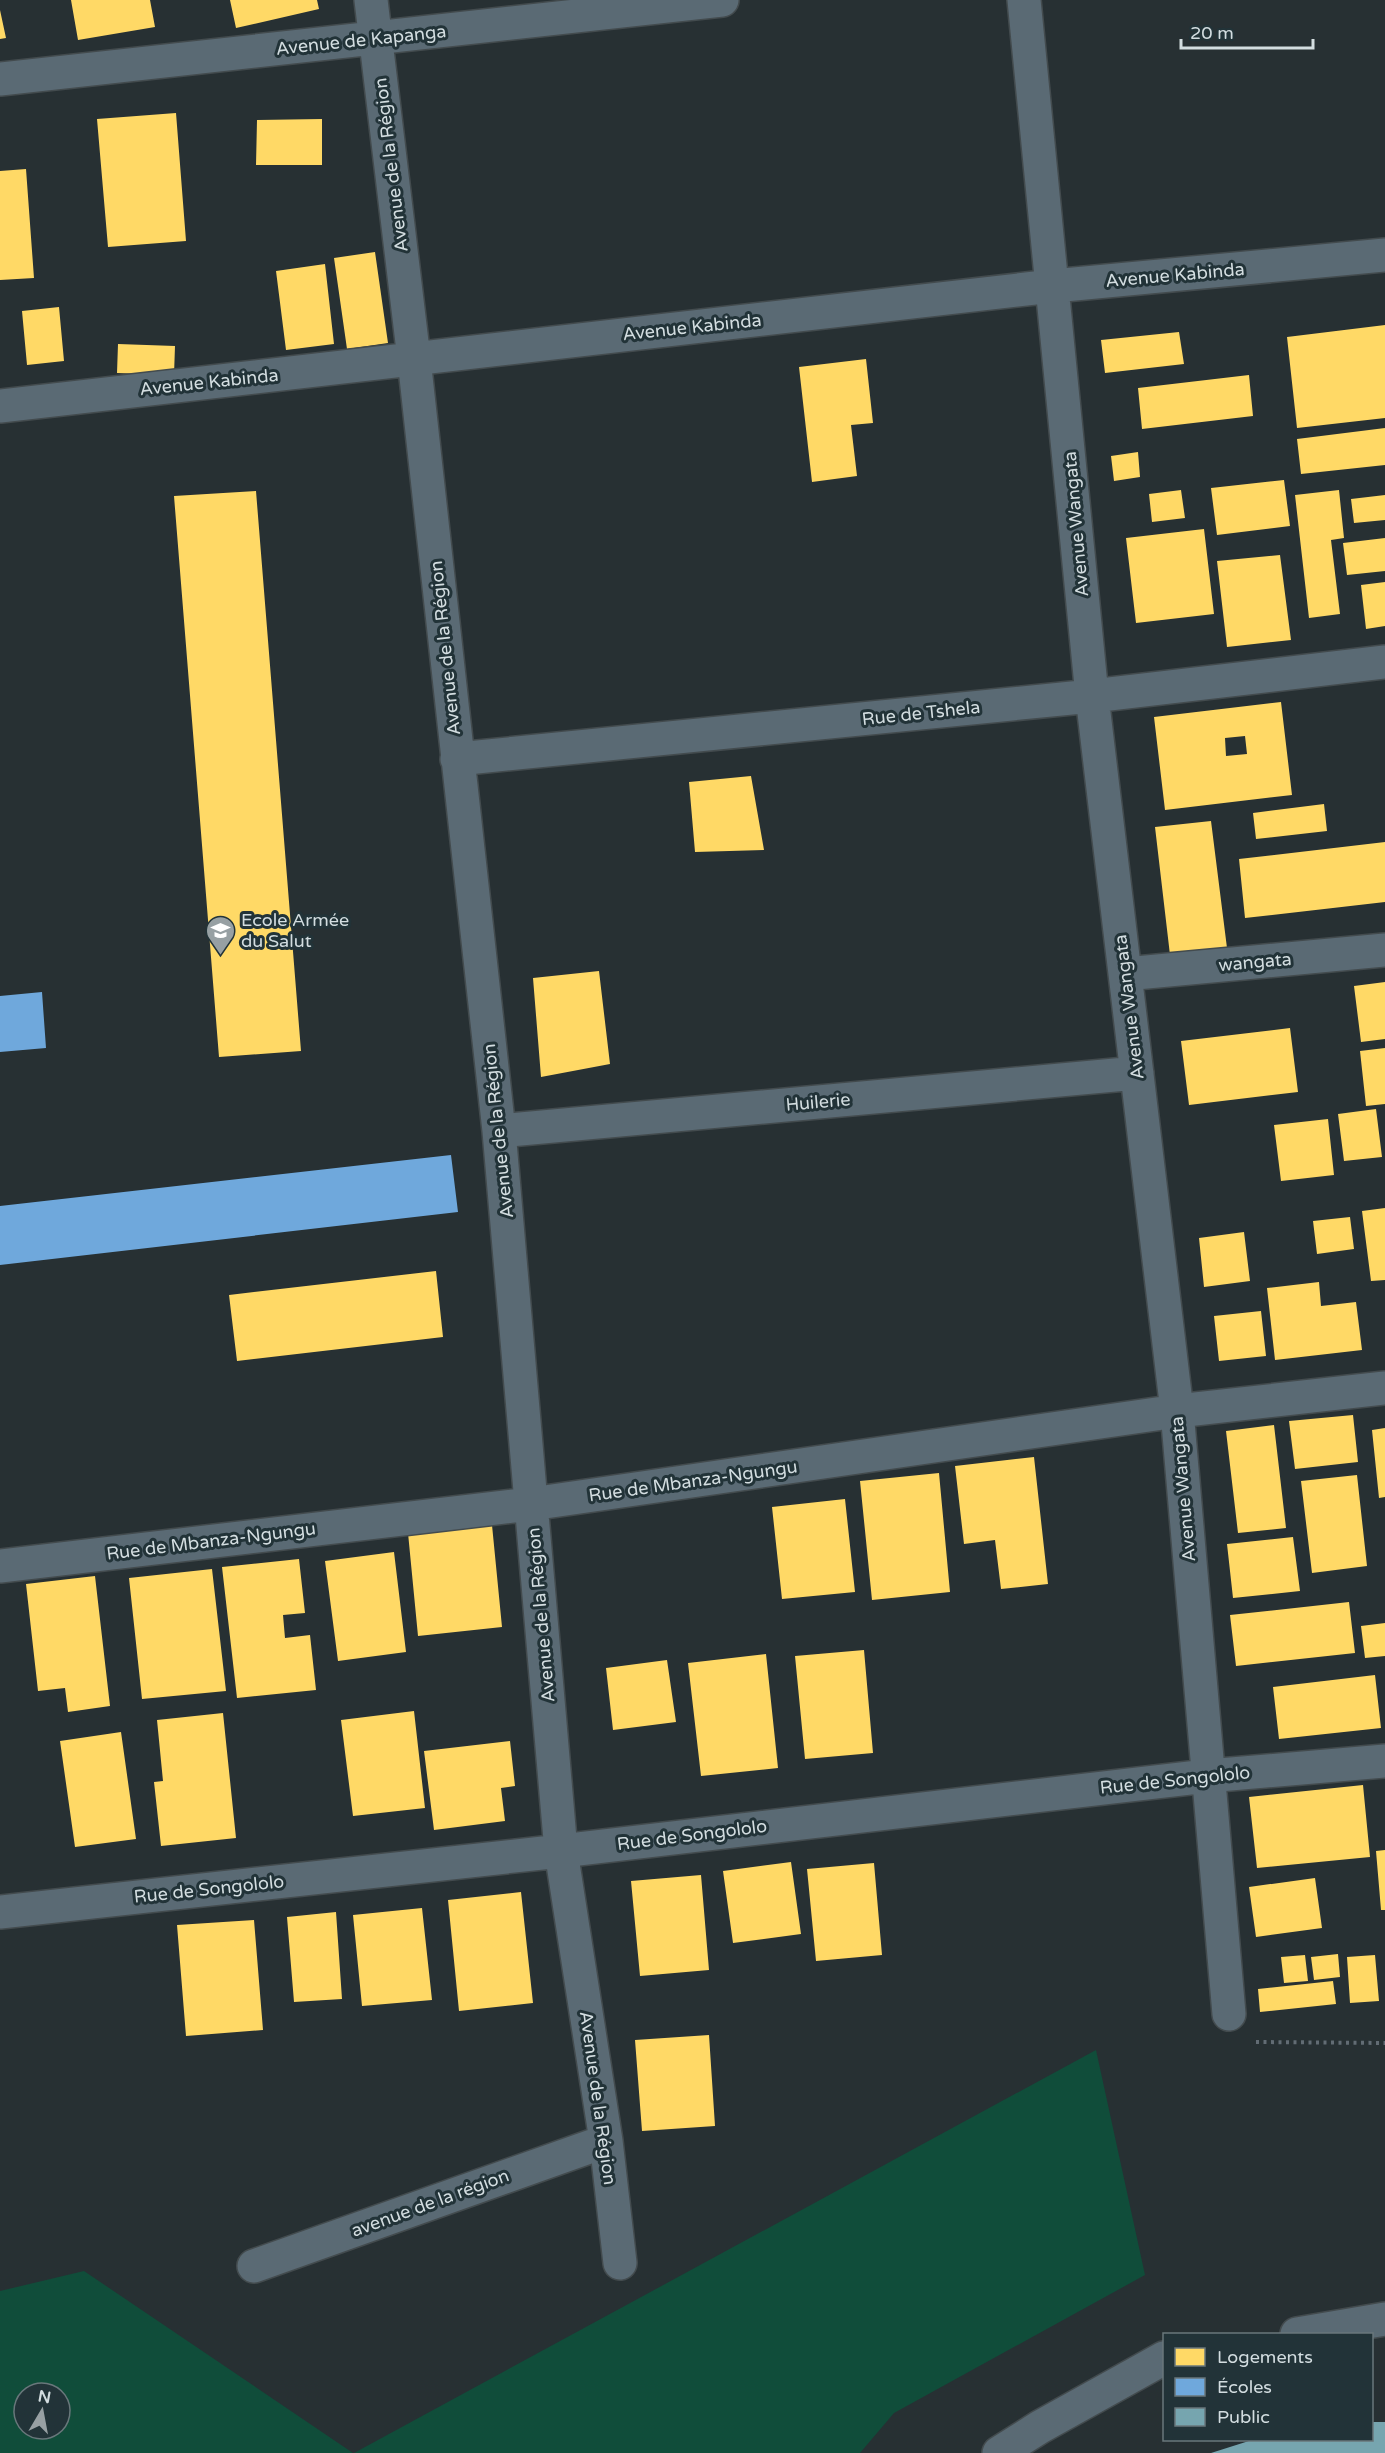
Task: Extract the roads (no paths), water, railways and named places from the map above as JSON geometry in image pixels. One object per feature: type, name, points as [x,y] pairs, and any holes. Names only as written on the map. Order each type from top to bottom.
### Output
[{"type":"street","name":"Avenue de la Région","points":[[371,0],[414,359],[499,1131],[561,1851],[606,2141],[620,2263]]},
{"type":"street","name":"Avenue de Kapanga","points":[[0,79],[722,0]]},
{"type":"street","name":"Avenue Wangata","points":[[1024,0],[1092,696],[1177,1411],[1229,2014]]},
{"type":"street","name":"Avenue Kabinda","points":[[0,405],[1053,286],[1385,255]]},
{"type":"street","name":"Rue de Tshela","points":[[457,759],[1092,696],[1385,662]]},
{"type":"street","name":"wangata","points":[[1125,974],[1385,950]]},
{"type":"street","name":"Huilerie","points":[[499,1131],[1137,1073]]},
{"type":"street","name":"Rue de Mbanza-Ngungu","points":[[0,1566],[531,1504],[1177,1411],[1385,1388]]},
{"type":"street","name":"Rue de Songololo","points":[[0,1911],[561,1851],[1207,1776],[1385,1761]]},
{"type":"street","name":"avenue de la région","points":[[254,2266],[606,2141]]},
{"type":"street","points":[[1303,2333],[1385,2319]]},
{"type":"street","points":[[999,2453],[1040,2427],[1163,2359]]},
{"type":"place","name":"Ecole Armée du Salut","points":[[220,956]]}]
